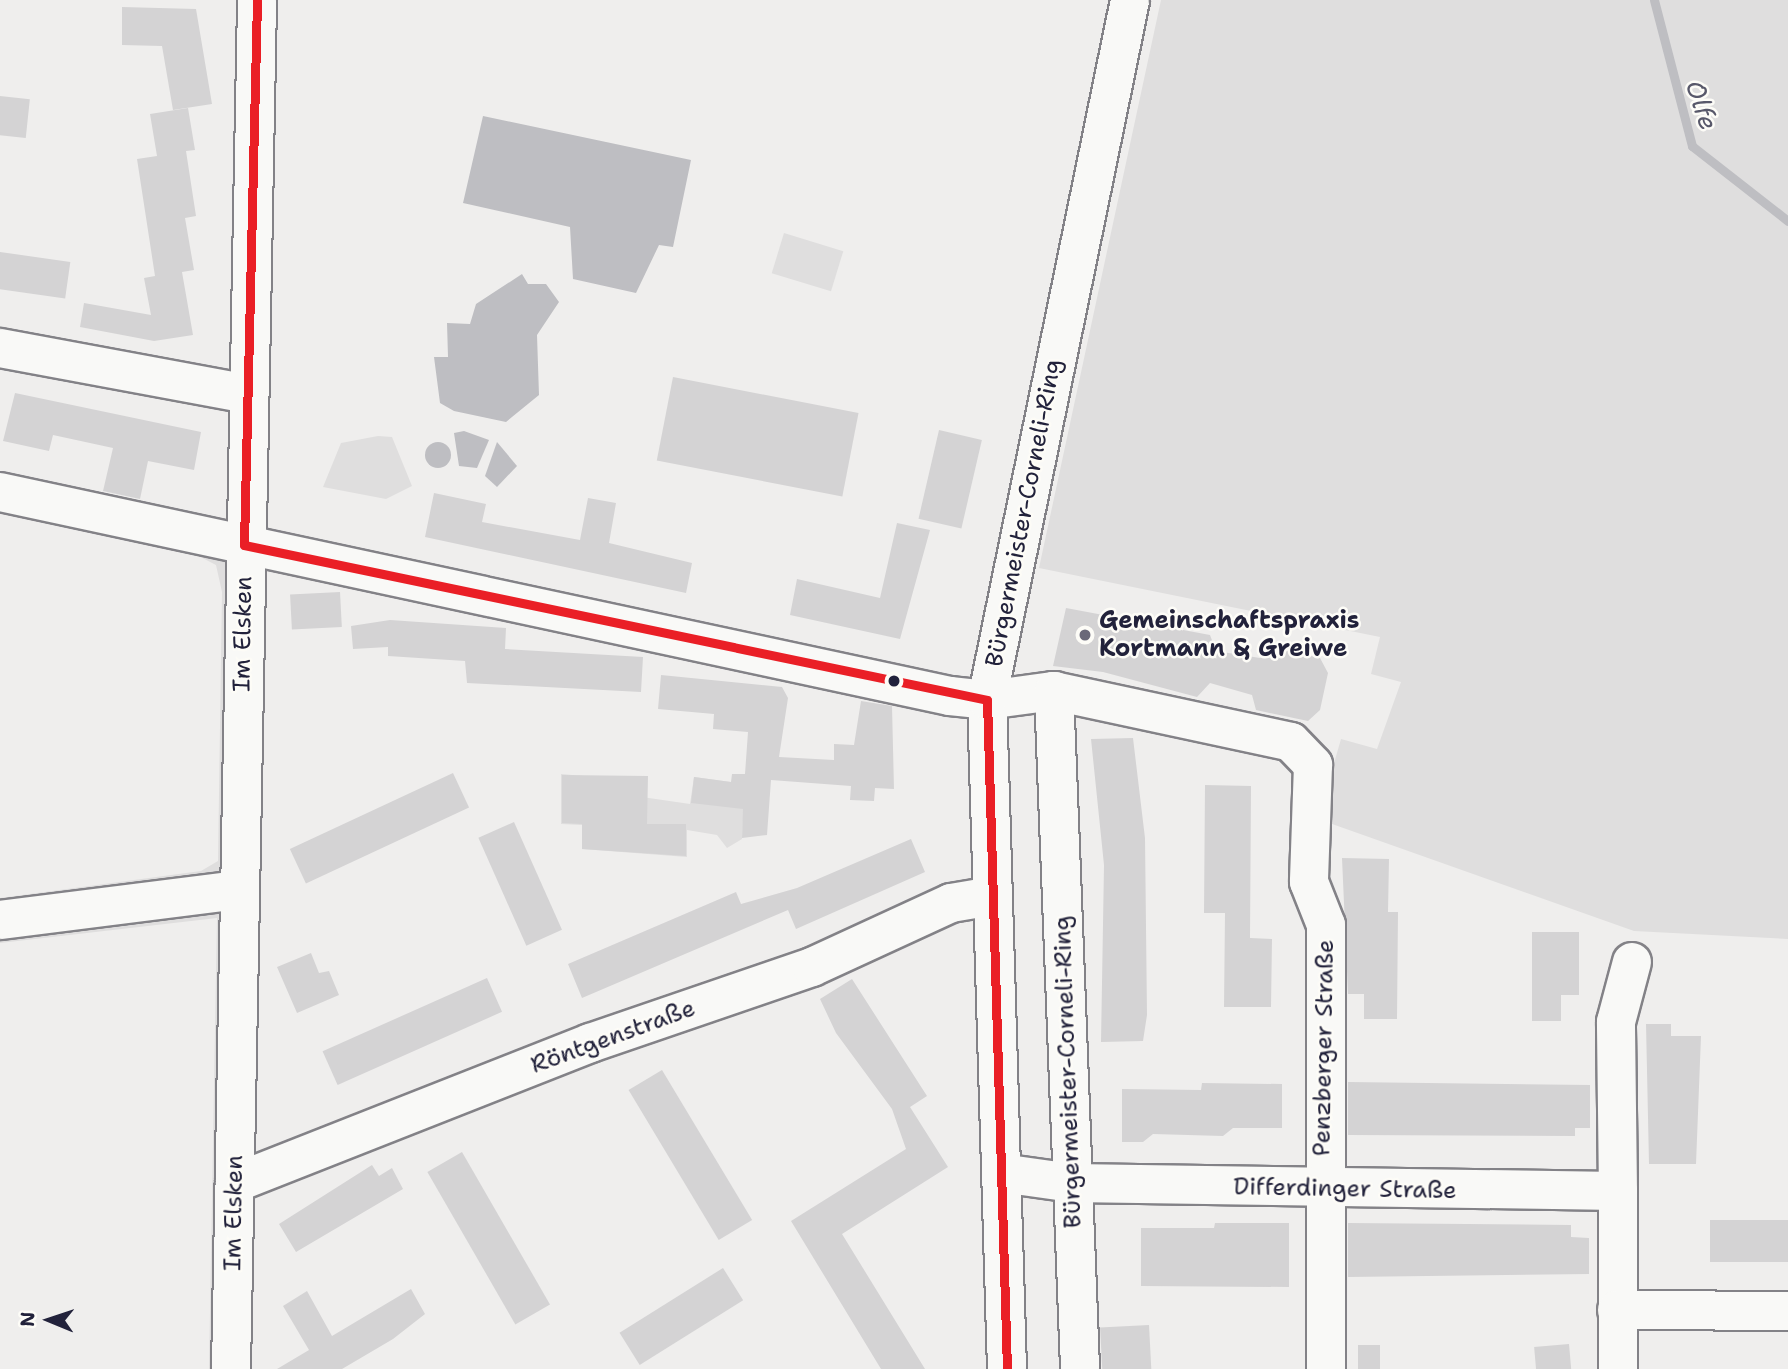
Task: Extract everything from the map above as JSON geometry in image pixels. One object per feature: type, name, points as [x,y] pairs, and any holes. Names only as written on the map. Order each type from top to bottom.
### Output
[{"type":"street","name":"Im Elsken","points":[[231,1369],[244,545],[257,0]]},
{"type":"street","name":"Bürgermeister-Corneli-Ring","points":[[1007,1369],[987,700],[1130,0]]},
{"type":"street","points":[[0,348],[247,394]]},
{"type":"street","name":"Penzberger Straße","points":[[0,492],[987,700],[1054,691],[1291,742],[1313,765],[1309,882],[1326,925],[1323,1190],[1326,1369]]},
{"type":"street","name":"Penzberger Straße","points":[[996,651],[1054,691]]},
{"type":"street","name":"Bürgermeister-Corneli-Ring","points":[[1054,691],[1080,1369]]},
{"type":"street","points":[[0,920],[238,890]]},
{"type":"street","name":"Röntgenstraße","points":[[235,1183],[590,1043],[802,971],[951,903],[992,896]]},
{"type":"street","points":[[1618,1369],[1616,1022],[1632,962]]},
{"type":"street","points":[[1002,1190],[1043,1202],[1072,1183]]},
{"type":"street","name":"Differdinger Straße","points":[[1072,1183],[1323,1190],[1618,1191]]},
{"type":"street","points":[[1617,1310],[1788,1311]]},
{"type":"shaded area","points":[[1161,0],[1788,0],[1788,939],[1634,931],[1318,819],[1341,739],[1377,749],[1401,682],[1371,674],[1380,637],[1039,568]]},
{"type":"shaded area","points":[[483,116],[691,160],[673,247],[659,245],[636,293],[573,279],[570,227],[463,203]]},
{"type":"shaded area","points":[[784,233],[843,251],[831,291],[772,273]]},
{"type":"shaded area","points":[[522,274],[528,284],[546,284],[559,302],[537,335],[539,395],[506,422],[454,411],[440,403],[434,357],[448,357],[447,323],[470,324],[476,304]]},
{"type":"shaded area","points":[[464,431],[489,440],[477,468],[459,466],[454,433]]},
{"type":"shaded area","points":[[378,436],[392,437],[412,486],[386,499],[323,487],[341,443]]},
{"type":"shaded area","points":[[438,442],[447,446],[451,455],[447,464],[438,468],[429,464],[425,455],[429,446]]},
{"type":"shaded area","points":[[497,442],[517,466],[497,487],[485,476]]},
{"type":"shaded area","points":[[189,551],[225,558],[230,575],[226,873],[0,912],[0,898],[201,871],[218,861],[222,592],[216,565]]},
{"type":"shaded area","points":[[561,774],[641,781],[642,797],[690,804],[694,777],[745,784],[742,839],[727,848],[717,835],[687,830],[687,857],[582,849],[582,825],[561,824]]},
{"type":"shaded area","points":[[224,910],[217,1369],[209,1369],[217,918],[0,943],[0,928]]},
{"type":"building","points":[[122,7],[196,9],[212,104],[173,110],[162,46],[122,45]]},
{"type":"building","points":[[0,96],[30,99],[26,138],[0,135]]},
{"type":"building","points":[[188,108],[195,150],[186,151],[196,216],[185,218],[194,270],[182,272],[193,335],[154,341],[80,327],[84,303],[151,315],[144,278],[155,276],[137,159],[157,156],[150,114]]},
{"type":"building","points":[[0,252],[70,262],[65,299],[0,289]]},
{"type":"building","points":[[673,377],[859,413],[842,497],[657,460]]},
{"type":"building","points":[[15,393],[201,432],[194,470],[148,461],[140,499],[103,491],[113,448],[53,435],[49,451],[3,441]]},
{"type":"building","points":[[939,430],[982,440],[961,529],[919,519]]},
{"type":"building","points":[[434,493],[486,504],[482,522],[580,540],[588,498],[616,503],[609,543],[692,563],[686,593],[425,537]]},
{"type":"building","points":[[897,523],[930,530],[900,639],[790,615],[797,579],[880,598]]},
{"type":"building","points":[[340,592],[342,627],[292,630],[290,595]]},
{"type":"building","points":[[1066,608],[1210,635],[1216,651],[1260,658],[1269,647],[1320,658],[1328,673],[1320,710],[1308,721],[1256,710],[1252,695],[1210,683],[1197,697],[1103,672],[1053,666]]},
{"type":"building","points":[[390,620],[506,628],[505,649],[643,657],[641,692],[467,683],[465,661],[388,656],[388,647],[353,649],[351,626]]},
{"type":"building","points":[[661,675],[782,687],[788,698],[779,757],[834,760],[834,744],[854,745],[861,701],[892,706],[894,789],[875,788],[874,801],[850,800],[851,786],[771,780],[767,835],[742,838],[743,809],[691,803],[694,777],[731,782],[732,774],[745,774],[748,732],[713,729],[714,714],[658,709]]},
{"type":"building","points":[[1133,738],[1145,838],[1147,1015],[1143,1041],[1101,1042],[1104,865],[1091,739]]},
{"type":"building","points":[[453,773],[469,807],[306,884],[290,849]]},
{"type":"building","points":[[562,775],[648,776],[647,824],[686,824],[686,856],[582,849],[582,824],[562,823]]},
{"type":"building","points":[[1205,785],[1251,786],[1250,938],[1272,939],[1271,1007],[1224,1007],[1225,913],[1204,913]]},
{"type":"building","points":[[514,822],[562,930],[526,946],[478,838]]},
{"type":"building","points":[[911,839],[925,872],[796,929],[788,910],[582,998],[568,964],[736,892],[741,904],[797,888]]},
{"type":"building","points":[[1342,858],[1389,859],[1388,912],[1398,912],[1397,1019],[1364,1019],[1364,994],[1348,994]]},
{"type":"building","points":[[1532,932],[1579,932],[1579,995],[1561,995],[1561,1021],[1532,1021]]},
{"type":"building","points":[[311,953],[319,973],[329,971],[339,995],[297,1013],[277,967]]},
{"type":"building","points":[[487,978],[502,1012],[338,1085],[323,1051]]},
{"type":"building","points":[[852,979],[927,1096],[910,1107],[948,1167],[842,1234],[925,1369],[881,1369],[791,1221],[906,1149],[892,1109],[836,1033],[820,999]]},
{"type":"building","points":[[1646,1024],[1671,1024],[1671,1036],[1701,1036],[1696,1164],[1649,1164]]},
{"type":"building","points":[[662,1070],[752,1220],[719,1240],[629,1090]]},
{"type":"building","points":[[1348,1082],[1590,1085],[1590,1128],[1575,1128],[1575,1136],[1348,1135]]},
{"type":"building","points":[[1202,1083],[1282,1084],[1282,1128],[1233,1128],[1223,1136],[1153,1134],[1143,1142],[1122,1142],[1122,1089],[1201,1090]]},
{"type":"building","points":[[462,1152],[550,1304],[515,1324],[427,1172]]},
{"type":"building","points":[[372,1165],[379,1176],[392,1168],[403,1189],[296,1252],[279,1224]]},
{"type":"building","points":[[1710,1220],[1788,1220],[1788,1262],[1710,1262]]},
{"type":"building","points":[[1215,1223],[1289,1223],[1289,1287],[1141,1286],[1141,1228],[1214,1228]]},
{"type":"building","points":[[1348,1223],[1571,1225],[1571,1237],[1589,1238],[1589,1274],[1348,1277]]},
{"type":"building","points":[[723,1268],[743,1300],[640,1365],[620,1333]]},
{"type":"building","points":[[411,1289],[425,1314],[393,1339],[342,1369],[277,1369],[309,1350],[283,1306],[307,1291],[332,1336]]},
{"type":"building","points":[[1149,1325],[1151,1369],[1102,1369],[1100,1328]]},
{"type":"building","points":[[1569,1344],[1571,1369],[1536,1369],[1534,1347]]},
{"type":"building","points":[[1358,1345],[1380,1345],[1380,1369],[1358,1369]]},
{"type":"waterway","name":"Olfe","points":[[1654,0],[1692,146],[1788,221]]},
{"type":"transit line","points":[[257,0],[244,545],[987,700],[1007,1369]]},
{"type":"place","name":"Gemeinschaftspraxis Kortmann & Greiwe","points":[[1085,635]]}]
